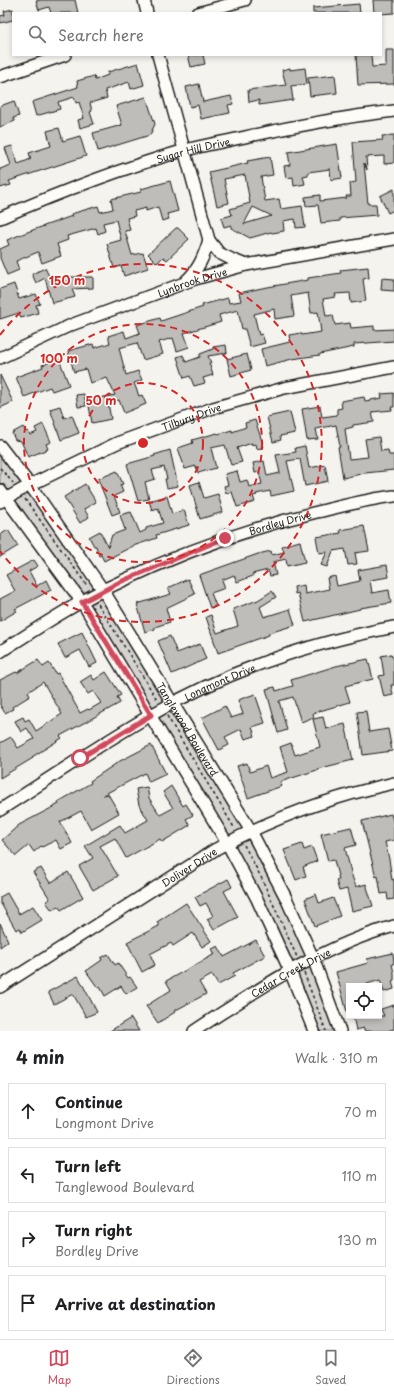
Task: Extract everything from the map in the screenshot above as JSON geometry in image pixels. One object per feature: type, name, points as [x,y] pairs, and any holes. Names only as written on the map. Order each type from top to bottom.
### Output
[{"type":"street","points":[[144,0],[147,12]]},
{"type":"street","points":[[202,12],[245,0]]},
{"type":"street","points":[[0,77],[63,56]]},
{"type":"street","points":[[158,56],[209,240],[219,252],[246,265]]},
{"type":"street","name":"Sugar Hill Drive","points":[[0,218],[92,181],[184,151],[309,123],[354,115],[394,111]]},
{"type":"street","name":"Lynbrook Drive","points":[[0,358],[71,325],[183,284],[246,265],[394,239]]},
{"type":"street","points":[[183,284],[195,273],[203,258],[209,240]]},
{"type":"street","name":"Tilbury Drive","points":[[2,497],[116,443],[213,408],[284,388],[394,367]]},
{"type":"street","name":"Tanglewood Boulevard","points":[[0,446],[30,485],[103,590],[251,831],[286,898],[313,958],[340,1031]]},
{"type":"street","name":"Bordley Drive","points":[[0,652],[103,590],[161,564],[237,534],[288,519],[373,498],[394,496]]},
{"type":"street","points":[[2,497],[82,602],[227,842],[257,899],[290,971],[314,1031]]},
{"type":"street","name":"Longmont Drive","points":[[0,810],[80,758],[151,715],[226,678],[254,666],[312,647],[394,627]]},
{"type":"street","name":"Doliver Drive","points":[[0,986],[227,842],[315,804],[394,783]]},
{"type":"street","name":"Cedar Creek Drive","points":[[194,1031],[268,983],[313,958],[347,942],[394,926]]},
{"type":"shaded area","points":[[0,450],[100,589],[247,829],[306,947],[337,1031],[316,1031],[211,810],[0,485]]},
{"type":"building","points":[[75,0],[78,12],[51,12],[49,7],[39,10],[36,1]]},
{"type":"building","points":[[373,0],[394,0],[394,13],[382,14],[382,12],[374,12]]},
{"type":"building","points":[[359,4],[360,12],[313,12],[313,8]]},
{"type":"building","points":[[13,9],[12,20],[0,23],[0,16],[5,15],[4,11]]},
{"type":"building","points":[[386,50],[394,50],[394,84],[358,85],[356,56],[371,56],[372,67],[386,66]]},
{"type":"building","points":[[188,56],[203,56],[205,64],[191,67]]},
{"type":"building","points":[[138,63],[144,85],[131,89],[129,82],[105,90],[107,98],[90,103],[92,111],[90,112],[94,124],[80,128],[78,120],[84,118],[79,102],[76,103],[74,97],[58,102],[60,109],[36,116],[32,102],[78,87],[77,81],[94,76],[95,80],[108,75],[108,72]]},
{"type":"building","points":[[290,68],[290,70],[305,68],[307,84],[291,86],[293,100],[259,105],[259,100],[249,102],[248,90],[286,85],[282,70]]},
{"type":"building","points":[[335,75],[337,93],[310,96],[308,78]]},
{"type":"building","points":[[199,84],[203,102],[231,96],[233,104],[228,105],[230,113],[201,119],[198,105],[190,107],[186,87]]},
{"type":"building","points":[[146,97],[155,124],[150,135],[98,151],[93,133],[122,125],[116,106]]},
{"type":"building","points":[[14,101],[19,116],[13,118],[15,121],[0,127],[0,106]]},
{"type":"building","points":[[59,128],[63,141],[80,136],[86,156],[9,181],[11,185],[0,188],[0,169],[11,165],[5,148],[12,146],[18,164],[31,159],[29,153],[51,146],[47,131]]},
{"type":"building","points":[[394,135],[394,163],[384,164],[384,156],[366,157],[367,170],[364,163],[368,204],[376,204],[377,215],[340,218],[340,221],[321,223],[318,205],[306,206],[305,197],[320,195],[320,201],[347,198],[346,196],[351,196],[350,183],[356,182],[353,142],[383,140],[382,136]]},
{"type":"building","points":[[337,144],[342,178],[331,180],[330,169],[308,172],[308,175],[303,176],[305,184],[294,186],[293,177],[286,178],[284,166],[290,165],[288,152]]},
{"type":"building","points":[[270,157],[273,175],[261,177],[265,201],[279,199],[281,209],[302,206],[305,227],[296,228],[295,219],[283,221],[284,231],[271,232],[250,238],[231,228],[231,225],[224,227],[221,218],[232,215],[230,209],[250,203],[245,175],[224,179],[229,203],[217,206],[209,172],[248,163],[247,161]],"holes":[[[253,207],[272,216],[244,224]]]},
{"type":"building","points":[[170,181],[178,211],[167,214],[169,219],[162,221],[158,207],[146,211],[146,208],[134,211],[135,216],[127,218],[130,230],[125,231],[132,255],[143,253],[148,268],[124,276],[121,266],[114,268],[107,244],[121,240],[116,220],[103,223],[105,231],[98,234],[96,228],[67,236],[68,240],[57,244],[61,256],[42,263],[38,252],[16,261],[19,270],[7,275],[0,258],[0,249],[9,245],[7,240],[72,216],[71,214],[98,206],[100,212],[113,209],[111,199],[141,192],[141,189]]},
{"type":"building","points":[[394,189],[394,210],[388,213],[380,196]]},
{"type":"building","points":[[176,228],[178,228],[189,239],[167,260],[163,257],[157,263],[148,254]]},
{"type":"building","points":[[368,267],[369,278],[363,279],[366,301],[351,303],[350,293],[335,294],[336,297],[323,299],[326,316],[333,315],[335,325],[350,323],[351,328],[374,326],[374,330],[394,329],[394,341],[354,344],[354,347],[320,355],[292,359],[265,366],[261,349],[290,342],[289,335],[301,333],[302,335],[321,332],[318,312],[311,313],[308,293],[291,296],[294,316],[275,319],[274,309],[254,314],[259,335],[262,334],[265,343],[250,347],[245,329],[242,329],[238,310],[219,315],[221,322],[184,333],[189,347],[177,351],[173,338],[159,342],[163,354],[143,360],[137,343],[119,348],[126,375],[138,371],[142,380],[134,383],[139,396],[142,395],[146,404],[124,413],[119,400],[108,403],[111,419],[92,423],[88,400],[115,395],[107,378],[90,383],[86,369],[74,372],[68,351],[93,344],[94,348],[110,343],[108,336],[124,331],[126,338],[140,333],[137,325],[160,318],[161,321],[203,307],[202,305],[228,298],[229,303],[241,301],[239,293],[308,280],[308,278],[341,273],[340,270]]},
{"type":"building","points":[[45,268],[52,282],[69,277],[93,277],[93,288],[72,289],[75,297],[52,303],[45,278],[36,283],[32,274]]},
{"type":"building","points":[[382,278],[394,279],[394,291],[381,290]]},
{"type":"building","points":[[14,284],[19,299],[36,294],[40,304],[36,305],[38,313],[21,318],[19,313],[0,319],[0,289]]},
{"type":"building","points":[[226,345],[227,353],[208,356],[213,375],[203,378],[205,383],[194,386],[190,376],[184,378],[177,357],[183,355],[186,362],[200,357],[200,354],[213,349],[213,347]]},
{"type":"building","points":[[247,354],[251,370],[231,376],[227,359]]},
{"type":"building","points":[[59,359],[69,385],[52,391],[50,387],[24,397],[16,377],[43,367],[42,365]]},
{"type":"building","points":[[0,375],[13,402],[0,408]]},
{"type":"building","points":[[394,393],[394,407],[391,407],[392,410],[372,412],[374,422],[353,425],[353,427],[345,429],[349,459],[368,457],[365,439],[379,437],[381,451],[388,450],[389,455],[394,455],[394,470],[365,473],[343,478],[336,425],[316,429],[318,439],[307,440],[302,409],[320,406],[322,417],[337,415],[337,409],[342,408],[341,401],[364,397],[365,401],[382,398],[381,394]]},
{"type":"building","points":[[84,394],[86,406],[78,407],[76,395]]},
{"type":"building","points":[[60,406],[64,418],[72,415],[79,433],[61,440],[50,409]]},
{"type":"building","points":[[290,412],[295,433],[280,436],[281,440],[273,442],[267,417]]},
{"type":"building","points":[[255,420],[264,447],[257,449],[256,444],[252,445],[252,443],[237,448],[242,462],[231,465],[225,445],[211,448],[216,468],[198,473],[196,466],[185,469],[178,448],[193,443],[192,440],[232,430],[232,432],[246,427],[245,423]]},
{"type":"building","points":[[43,424],[51,442],[46,444],[48,449],[28,457],[21,441],[15,440],[12,433],[23,427],[30,435],[37,432],[35,428]]},
{"type":"building","points":[[305,446],[309,468],[325,465],[328,481],[305,486],[300,459],[287,461],[294,491],[271,496],[270,491],[256,494],[257,495],[253,496],[255,502],[237,507],[232,492],[226,493],[224,486],[228,485],[225,474],[237,471],[240,482],[247,480],[249,487],[262,484],[259,472],[255,473],[253,463],[264,461],[267,476],[280,473],[276,455],[296,452],[295,448]]},
{"type":"building","points":[[170,450],[178,486],[167,488],[165,479],[167,479],[164,467],[152,470],[155,479],[145,482],[149,499],[138,501],[127,464]]},
{"type":"building","points":[[117,471],[123,484],[120,485],[123,492],[114,496],[120,512],[112,515],[98,479]]},
{"type":"building","points":[[199,482],[204,498],[218,494],[223,512],[200,519],[190,485]]},
{"type":"building","points":[[85,484],[96,502],[84,509],[89,517],[80,523],[64,497]]},
{"type":"building","points":[[167,496],[172,514],[184,510],[189,525],[156,535],[157,538],[133,546],[104,561],[101,555],[99,556],[96,546],[94,546],[89,537],[100,531],[108,547],[112,535],[125,530],[120,515],[131,512],[140,533],[146,530],[146,528],[163,523],[158,508],[152,510],[149,501]]},
{"type":"building","points":[[364,526],[369,551],[355,553],[357,564],[348,565],[345,549],[333,551],[327,567],[321,565],[327,552],[319,553],[316,537],[341,533],[340,530]]},
{"type":"building","points":[[8,530],[18,546],[0,557],[0,535]]},
{"type":"building","points":[[300,541],[305,562],[287,566],[286,559],[273,562],[276,575],[270,576],[268,570],[252,574],[253,576],[237,582],[234,575],[222,580],[225,588],[211,593],[216,606],[210,608],[199,575],[258,554],[271,551],[272,555],[284,552],[282,546]]},
{"type":"building","points":[[34,560],[38,566],[29,571],[37,586],[46,580],[51,590],[15,609],[17,611],[0,621],[0,599],[15,591],[6,575]]},
{"type":"building","points":[[387,565],[389,577],[370,580],[372,593],[389,590],[391,603],[360,608],[305,622],[298,593],[295,594],[294,587],[304,585],[305,594],[329,589],[327,578],[335,576],[337,586],[360,581],[358,570]]},
{"type":"building","points":[[188,579],[195,594],[166,608],[170,622],[145,632],[137,604],[171,594],[168,588]]},
{"type":"building","points":[[272,591],[276,597],[260,607],[264,617],[290,609],[295,625],[269,633],[269,635],[218,653],[206,617],[211,615],[217,633],[238,626],[233,609],[258,600]]},
{"type":"building","points":[[82,632],[97,663],[89,667],[80,650],[65,658],[58,644]]},
{"type":"building","points":[[170,636],[177,653],[200,644],[206,659],[172,674],[158,641]]},
{"type":"building","points":[[391,654],[392,657],[394,657],[394,685],[391,685],[393,695],[384,697],[379,676],[384,675],[381,656]]},
{"type":"building","points":[[368,659],[373,679],[345,686],[350,702],[313,713],[314,717],[301,722],[293,697],[279,701],[287,730],[278,733],[266,689],[275,687],[276,691],[293,686],[291,680],[336,666]]},
{"type":"building","points":[[38,660],[43,667],[49,663],[56,674],[58,673],[80,713],[101,703],[93,691],[88,694],[80,682],[91,675],[94,680],[106,672],[121,695],[117,697],[120,703],[60,736],[62,738],[0,778],[0,743],[11,737],[18,748],[34,739],[27,728],[21,732],[15,721],[23,717],[25,721],[29,719],[36,731],[62,714],[43,682],[28,692],[30,696],[12,707],[13,709],[5,713],[0,705],[0,680],[16,672],[17,673]]},
{"type":"building","points":[[255,694],[265,723],[252,727],[255,736],[245,739],[241,729],[225,737],[229,745],[219,750],[202,718],[225,706],[231,718],[243,714],[238,700]]},
{"type":"building","points":[[366,711],[369,732],[388,729],[392,751],[363,755],[357,712]]},
{"type":"building","points":[[323,717],[326,729],[345,724],[353,760],[317,769],[280,782],[282,786],[248,798],[237,766],[247,763],[250,772],[266,766],[270,778],[288,772],[280,747],[291,743],[295,755],[320,747],[313,719]]},
{"type":"building","points":[[151,745],[166,774],[149,782],[145,773],[103,795],[108,794],[119,813],[91,829],[81,811],[60,822],[72,843],[61,849],[56,840],[42,847],[41,846],[34,852],[29,845],[16,856],[2,840],[19,825],[59,804],[58,802],[91,783],[90,781],[120,761]]},
{"type":"building","points":[[171,786],[183,806],[186,804],[193,815],[186,819],[190,825],[162,842],[160,839],[126,858],[115,838],[100,846],[118,876],[93,890],[79,866],[93,858],[85,846],[120,825],[125,833],[148,820],[139,805],[136,789],[147,787],[149,798],[160,815],[173,808],[163,792]]},
{"type":"building","points":[[391,814],[394,824],[394,840],[385,842],[392,880],[394,879],[394,899],[388,900],[387,893],[381,894],[378,876],[376,877],[362,821]]},
{"type":"building","points":[[351,827],[356,845],[345,848],[352,876],[356,887],[366,884],[373,906],[352,911],[347,889],[339,891],[336,880],[339,880],[334,860],[328,861],[321,834]]},
{"type":"building","points":[[302,844],[304,850],[312,847],[317,861],[303,867],[306,876],[296,880],[284,850]]},
{"type":"building","points":[[41,868],[50,883],[68,872],[83,897],[61,910],[58,906],[52,910],[46,902],[50,899],[33,872]]},
{"type":"building","points":[[228,879],[232,887],[224,891],[238,917],[214,930],[207,919],[213,916],[206,903],[200,906],[195,897]]},
{"type":"building","points":[[7,893],[19,914],[33,906],[42,920],[22,932],[20,928],[16,930],[0,902],[0,897]]},
{"type":"building","points":[[316,894],[319,903],[333,898],[340,916],[315,926],[305,899]]},
{"type":"building","points":[[186,903],[211,941],[202,947],[193,933],[173,946],[171,943],[150,954],[155,965],[142,972],[127,942],[159,926],[157,922]]},
{"type":"building","points":[[0,923],[8,941],[0,947]]},
{"type":"building","points":[[256,940],[265,956],[233,973],[235,976],[218,985],[212,975],[199,982],[206,994],[174,1011],[175,1012],[158,1023],[146,1006],[171,990],[166,981],[215,954],[212,949],[218,946],[224,957]]},
{"type":"building","points":[[393,953],[394,963],[392,964],[394,980],[392,981],[394,989],[384,992],[380,980],[370,983],[346,983],[346,1008],[336,972],[368,963],[367,959]]},
{"type":"building","points":[[108,954],[115,965],[118,963],[128,978],[130,977],[137,987],[126,994],[121,986],[105,996],[100,987],[98,988],[86,971]]},
{"type":"building","points":[[78,976],[97,1012],[86,1017],[73,994],[54,1004],[48,992]]},
{"type":"building","points":[[394,1005],[394,1029],[387,1031],[364,1031],[364,1028],[356,1030],[354,1019],[382,1019],[382,1016],[384,1016],[382,1009]]},
{"type":"building","points":[[131,1018],[139,1031],[110,1031]]},
{"type":"route","points":[[80,758],[151,715],[82,602],[120,582],[225,538]]}]
